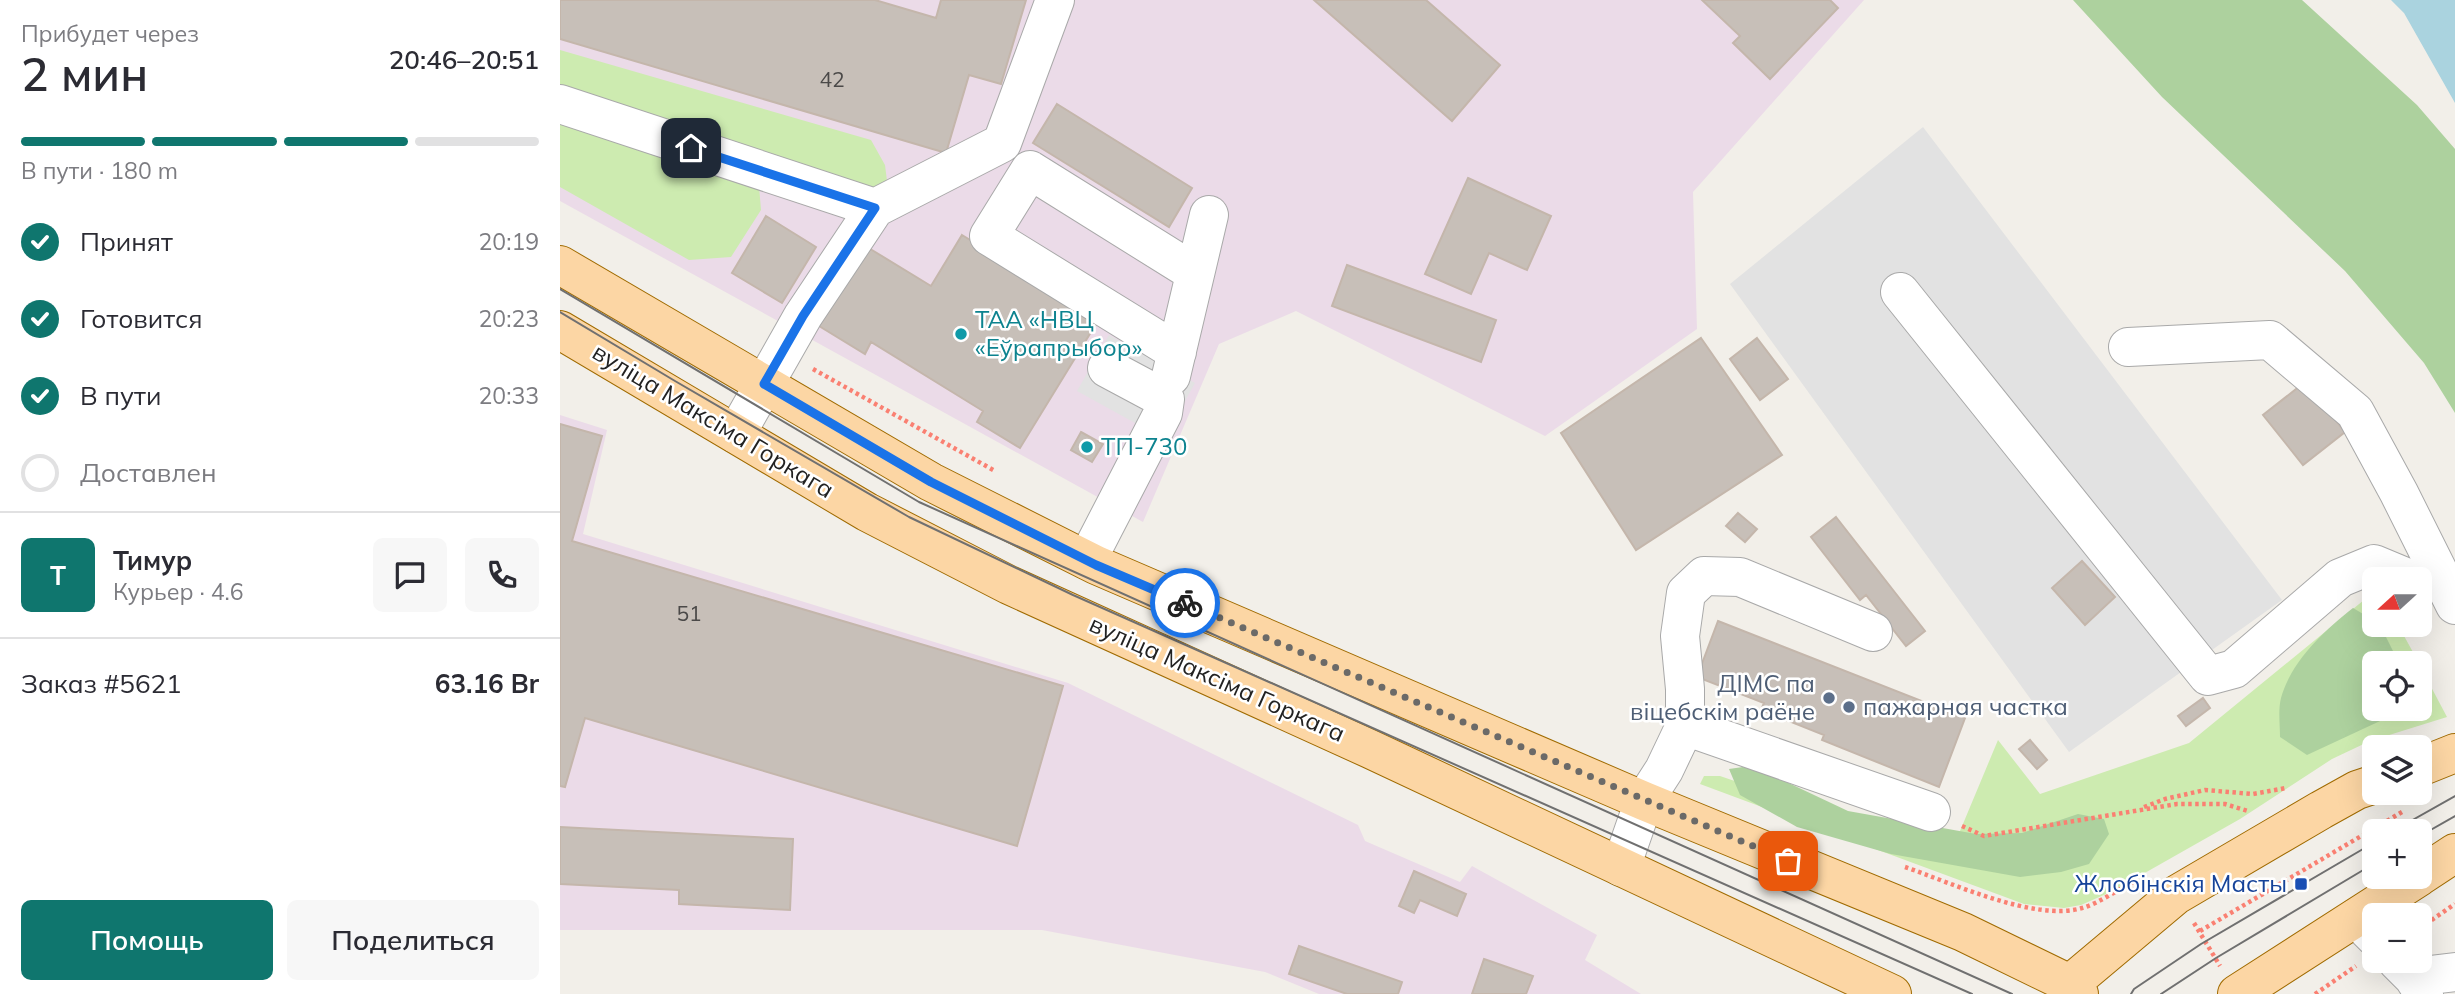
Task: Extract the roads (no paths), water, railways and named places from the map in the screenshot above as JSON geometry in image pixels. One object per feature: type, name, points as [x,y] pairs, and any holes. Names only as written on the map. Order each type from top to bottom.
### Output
[{"type":"main road","points":[[560,265],[931,482],[1087,560],[1644,801],[1963,932],[2073,990],[2176,895],[2362,788]]},
{"type":"main road","name":"вуліца Максіма Горкага","points":[[560,330],[867,512],[1009,585],[1370,749],[1892,994]]},
{"type":"main road","points":[[2432,762],[2455,753]]},
{"type":"main road","points":[[2432,868],[2455,853]]},
{"type":"main road","points":[[2230,981],[2362,962]]},
{"type":"street","points":[[736,434],[803,316],[875,208],[1002,143],[1055,0]]},
{"type":"street","points":[[560,104],[875,208]]},
{"type":"street","points":[[1177,352],[989,236],[1030,170],[1195,273]]},
{"type":"street","points":[[1087,560],[1163,413],[1209,215]]},
{"type":"street","points":[[1900,292],[2208,676],[2234,669],[2340,578],[2362,569]]},
{"type":"street","points":[[2128,347],[2270,340],[2355,412],[2399,493],[2455,607]]},
{"type":"street","points":[[1107,368],[1165,398]]},
{"type":"street","points":[[1621,867],[1644,801],[1664,770],[1685,726],[1680,636],[1686,593],[1704,576],[1740,577],[1873,632]]},
{"type":"street","points":[[2432,593],[2455,607]]},
{"type":"street","points":[[1685,726],[1931,812]]},
{"type":"street","points":[[2432,967],[2455,972]]},
{"type":"water","points":[[2391,0],[2455,0],[2455,103],[2404,13]]},
{"type":"tram line","points":[[560,289],[919,502],[2012,994]]},
{"type":"tram line","points":[[560,312],[909,517],[1073,595],[1972,994]]},
{"type":"tram line","points":[[2414,819],[2455,796]]},
{"type":"tram line","points":[[2432,829],[2455,816]]},
{"type":"tram line","points":[[2131,994],[2134,989],[2201,944],[2362,850]]},
{"type":"tram line","points":[[2161,994],[2362,871]]},
{"type":"place","name":"ТАА «НВЦ «Еўрапрыбор»","points":[[961,334]]},
{"type":"place","name":"ТП-730","points":[[1087,447]]},
{"type":"place","name":"ДІМС па віцебскім раёне","points":[[1829,698]]},
{"type":"place","name":"пажарная частка","points":[[1849,707]]},
{"type":"place","name":"Жлобінскія Масты","points":[[2301,884]]}]
